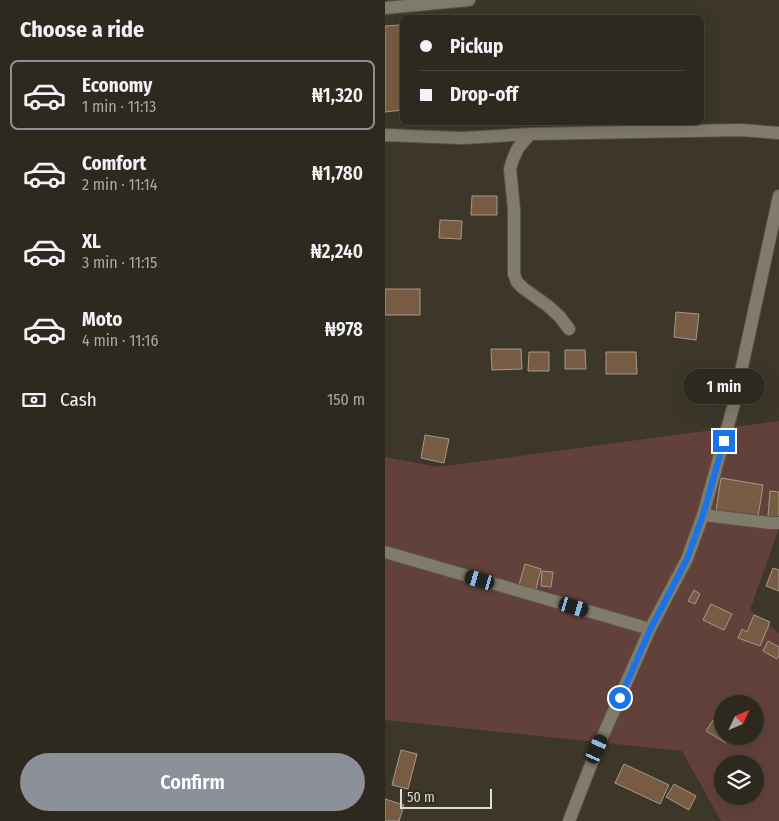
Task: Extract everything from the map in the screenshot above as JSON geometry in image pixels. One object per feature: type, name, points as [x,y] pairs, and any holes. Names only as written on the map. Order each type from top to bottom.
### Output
[{"type":"street","points":[[385,8],[469,0]]},
{"type":"street","points":[[385,135],[463,138],[530,134],[740,130],[779,133]]},
{"type":"street","points":[[530,134],[517,148],[510,169],[514,209],[514,274],[517,282],[548,306],[569,329]]},
{"type":"street","points":[[569,821],[597,749],[650,630],[687,559],[703,515],[734,404],[779,196]]},
{"type":"street","points":[[703,515],[779,523]]},
{"type":"street","points":[[385,552],[650,630]]},
{"type":"shaded area","points":[[779,421],[779,528],[750,610],[779,633],[779,821],[721,821],[682,751],[385,720],[385,457],[438,467]]},
{"type":"building","points":[[400,25],[400,110],[385,112],[385,26]]},
{"type":"building","points":[[472,196],[497,196],[497,215],[471,215]]},
{"type":"building","points":[[440,220],[462,221],[461,239],[439,238]]},
{"type":"building","points":[[385,289],[420,289],[420,315],[385,315]]},
{"type":"building","points":[[676,312],[699,314],[696,340],[674,337]]},
{"type":"building","points":[[491,349],[521,349],[522,369],[492,370]]},
{"type":"building","points":[[565,350],[585,350],[586,369],[565,369]]},
{"type":"building","points":[[529,352],[549,352],[549,371],[528,371]]},
{"type":"building","points":[[606,352],[636,352],[637,374],[606,374]]},
{"type":"building","points":[[425,435],[449,439],[444,463],[421,458]]},
{"type":"building","points":[[721,478],[763,485],[758,517],[716,510]]},
{"type":"building","points":[[770,491],[779,492],[779,517],[768,516]]},
{"type":"building","points":[[525,564],[541,569],[536,589],[519,585]]},
{"type":"building","points":[[773,568],[779,570],[779,591],[766,586]]},
{"type":"building","points":[[542,571],[553,572],[551,587],[541,586]]},
{"type":"building","points":[[694,590],[700,594],[695,604],[688,601]]},
{"type":"building","points":[[711,604],[732,614],[724,630],[703,620]]},
{"type":"building","points":[[754,615],[770,622],[760,646],[738,638],[742,629],[747,632]]},
{"type":"building","points":[[768,641],[779,647],[777,659],[763,651]]},
{"type":"building","points":[[713,720],[714,720],[714,736],[706,731]]},
{"type":"building","points":[[401,750],[417,754],[408,789],[392,785]]},
{"type":"building","points":[[624,764],[669,785],[660,804],[615,783]]},
{"type":"building","points":[[674,784],[696,796],[689,810],[666,797]]},
{"type":"building","points":[[385,799],[404,805],[399,821],[385,821]]},
{"type":"route","points":[[620,698],[650,630],[687,559],[703,515],[724,441]]}]
